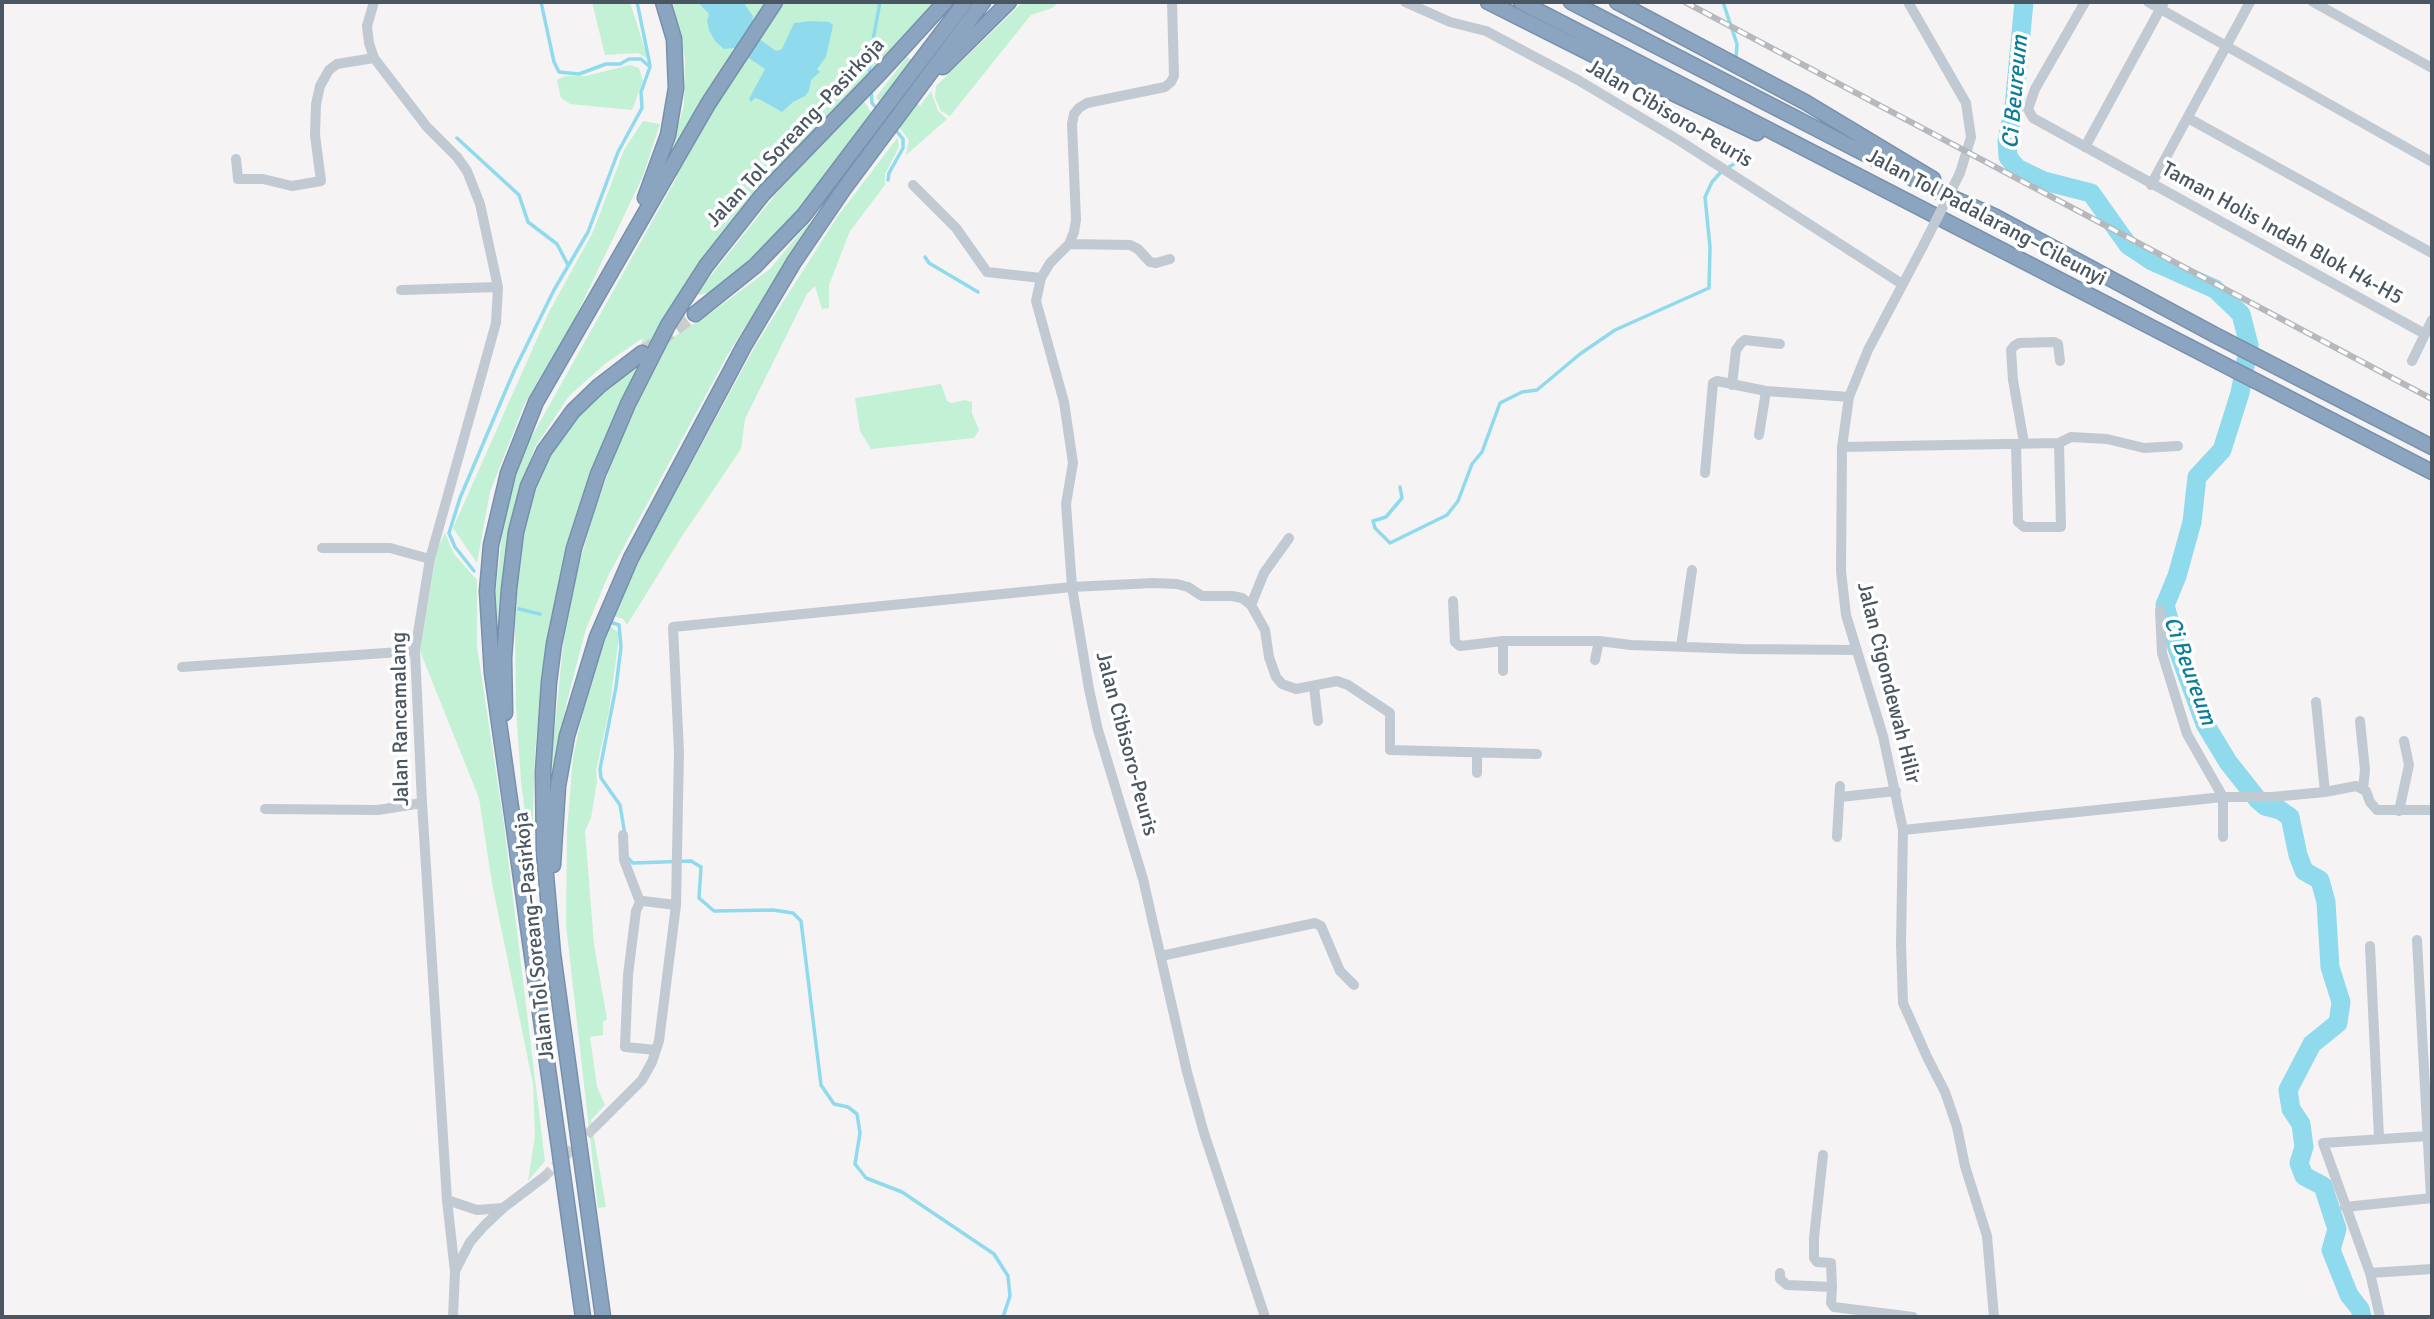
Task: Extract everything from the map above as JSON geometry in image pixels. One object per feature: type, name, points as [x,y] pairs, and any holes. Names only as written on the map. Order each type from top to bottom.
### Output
[{"type":"highway","points":[[661,173],[676,88],[674,39],[663,2]]},
{"type":"highway","name":"Jalan Tol Soreang–Pasirkoja","points":[[583,1317],[496,709],[487,591],[491,545],[508,473],[525,426],[605,282],[661,173],[775,2]]},
{"type":"highway","name":"Jalan Tol Soreang–Pasirkoja","points":[[603,1317],[553,954],[544,853],[544,743],[554,644],[574,548],[598,474],[653,354],[706,266],[762,194],[945,2]]},
{"type":"highway","points":[[553,954],[552,868],[558,786],[572,715],[597,637],[622,577],[648,523],[744,346],[818,225],[877,144],[965,2]]},
{"type":"highway","points":[[695,314],[755,266],[804,215],[912,90],[983,2]]},
{"type":"highway","points":[[912,90],[1009,2]]},
{"type":"highway","points":[[1480,2],[1539,28]]},
{"type":"highway","points":[[1488,2],[1710,111],[1783,145],[1855,173]]},
{"type":"highway","name":"Jalan Tol Padalarang–Cileunyi","points":[[1521,2],[2432,472]]},
{"type":"highway","name":"Jalan Tol Padalarang–Cileunyi","points":[[1571,2],[1937,191],[1994,216],[2215,335],[2432,447]]},
{"type":"highway","points":[[1617,2],[1805,102],[1994,216]]},
{"type":"highway","points":[[516,836],[505,715],[504,658],[511,570],[522,508],[536,467],[562,424],[592,393],[642,353]]},
{"type":"street","name":"Jalan Rancamalang","points":[[373,2],[367,26],[374,58],[427,127],[467,171],[480,204],[498,287],[496,323],[430,559],[415,651],[447,1200],[455,1272],[453,1317]]},
{"type":"street","points":[[913,185],[956,228],[987,272],[1041,278],[1050,263],[1069,244],[1076,220],[1072,124],[1074,114],[1087,103],[1165,88],[1171,82],[1174,76],[1172,2]]},
{"type":"street","name":"Jalan Cibisoro-Peuris","points":[[1405,2],[1450,22],[1475,27],[1496,36],[1589,87],[1715,163],[1902,284]]},
{"type":"street","name":"Jalan Cigondewah Hilir","points":[[1908,2],[1966,103],[1971,137],[1960,173],[1868,350],[1849,397],[1842,447],[1841,571],[1846,615],[1896,791],[1903,830],[1903,1003],[1927,1059],[1945,1092],[1957,1127],[1965,1166],[1987,1236],[1994,1317]]},
{"type":"street","name":"Taman Holis Indah Blok H4-H5","points":[[2085,2],[2035,89],[2028,109],[2032,118],[2425,334]]},
{"type":"street","points":[[2148,2],[2162,5],[2226,45],[2432,162]]},
{"type":"street","points":[[2151,185],[2250,2]]},
{"type":"street","points":[[2313,2],[2432,68]]},
{"type":"street","points":[[2085,148],[2162,5]]},
{"type":"street","points":[[236,159],[238,178],[263,179],[292,186],[321,181],[315,135],[316,103],[320,86],[329,70],[337,64],[374,58]]},
{"type":"street","points":[[2188,118],[2432,253]]},
{"type":"street","points":[[1069,244],[1130,245],[1150,262],[1170,259]]},
{"type":"street","name":"Jalan Cibisoro-Peuris","points":[[1041,278],[1036,301],[1059,375],[1073,463],[1066,504],[1072,587],[1098,730],[1143,879],[1204,1133],[1265,1317]]},
{"type":"street","points":[[401,290],[498,287]]},
{"type":"street","points":[[2412,361],[2432,320]]},
{"type":"street","points":[[1732,385],[1737,350],[1741,343],[1745,340],[1780,344]]},
{"type":"street","points":[[2059,443],[2061,527],[2024,527],[2018,522],[2020,444],[2011,350],[2019,343],[2053,342],[2058,344],[2060,361]]},
{"type":"street","points":[[1705,473],[1712,385],[1717,381],[1766,391],[1849,397]]},
{"type":"street","points":[[1759,435],[1766,391]]},
{"type":"street","points":[[1842,447],[2059,443],[2071,437],[2107,439],[2144,448],[2178,446]]},
{"type":"street","points":[[1251,605],[1264,573],[1289,538]]},
{"type":"street","points":[[322,548],[390,548],[430,559]]},
{"type":"street","points":[[1681,647],[1692,570]]},
{"type":"street","points":[[595,1127],[642,1080],[656,1050],[676,905],[679,752],[673,627],[1072,587],[1177,584],[1202,596],[1242,598],[1251,605],[1265,631],[1269,657],[1276,677],[1282,684],[1296,689],[1343,682],[1390,713],[1391,750],[1537,754]]},
{"type":"street","points":[[1453,601],[1456,644],[1460,646],[1503,641],[1600,641],[1681,647],[1857,650]]},
{"type":"street","points":[[2160,610],[2162,653],[2187,734],[2222,797],[2223,837]]},
{"type":"street","points":[[1503,641],[1503,671]]},
{"type":"street","points":[[1595,660],[1600,641]]},
{"type":"street","points":[[183,667],[415,651]]},
{"type":"street","points":[[1314,687],[1318,721]]},
{"type":"street","points":[[2316,702],[2325,792]]},
{"type":"street","points":[[2360,721],[2365,770],[2363,789],[2374,809],[2432,810]]},
{"type":"street","points":[[2399,811],[2409,765],[2404,741]]},
{"type":"street","points":[[1477,753],[1477,774]]},
{"type":"street","points":[[1837,838],[1840,786]]},
{"type":"street","points":[[1903,830],[2222,797],[2272,797],[2356,786],[2363,789]]},
{"type":"street","points":[[1840,797],[1896,791]]},
{"type":"street","points":[[265,810],[378,810],[422,803]]},
{"type":"street","points":[[624,835],[624,860],[640,902],[636,911],[628,975],[625,1048],[656,1050]]},
{"type":"street","points":[[640,902],[676,905]]},
{"type":"street","points":[[1161,956],[1315,923],[1321,926],[1340,971],[1354,985]]},
{"type":"street","points":[[2345,1207],[2432,1198],[2417,940]]},
{"type":"street","points":[[2370,946],[2379,1138]]},
{"type":"street","points":[[2380,1317],[2370,1273],[2323,1143],[2428,1136]]},
{"type":"street","points":[[1823,1155],[1814,1258],[1817,1262],[1831,1263],[1831,1303],[1834,1307],[1913,1317]]},
{"type":"street","points":[[455,1272],[470,1242],[503,1208],[544,1177]]},
{"type":"street","points":[[447,1200],[477,1210],[503,1208]]},
{"type":"street","points":[[2370,1273],[2432,1269]]},
{"type":"street","points":[[1780,1273],[1780,1279],[1787,1285],[1832,1287]]},
{"type":"green space","points":[[592,2],[630,2],[648,59],[638,53],[605,55]]},
{"type":"green space","points":[[673,2],[933,2],[892,51],[755,191],[684,286],[652,340],[608,430],[579,510],[557,596],[542,678],[535,751],[532,845],[529,845],[516,708],[515,626],[526,506],[544,456],[577,411],[636,360],[643,338],[606,363],[569,396],[535,447],[514,507],[497,673],[496,590],[505,508],[527,445],[677,177],[666,168],[684,105],[685,59]]},
{"type":"green space","points":[[1023,2],[1059,2],[1052,8],[1031,15],[950,116],[941,111],[935,98],[936,86]]},
{"type":"green space","points":[[907,57],[912,60],[897,82],[920,106],[931,91],[938,111],[947,119],[906,155],[909,140],[876,97]]},
{"type":"green space","points":[[630,65],[639,68],[643,81],[632,110],[570,104],[561,98],[557,80],[565,76],[586,76]]},
{"type":"green space","points":[[864,101],[871,112],[811,199],[748,264],[714,291],[699,295],[697,293],[780,189]]},
{"type":"green space","points":[[643,121],[660,124],[643,176],[573,322],[524,405],[490,492],[477,563],[453,528],[549,312],[593,232],[624,150]]},
{"type":"green space","points":[[898,137],[899,147],[885,174],[885,185],[850,231],[829,285],[829,308],[822,309],[815,286],[807,294],[745,419],[741,449],[682,536],[627,625],[623,619],[614,616],[643,552],[757,343],[837,217]]},
{"type":"green space","points":[[809,222],[810,225],[728,354],[607,578],[586,629],[566,705],[553,775],[550,775],[567,607],[594,512],[619,443],[669,340],[770,269]]},
{"type":"green space","points":[[941,384],[947,401],[972,402],[972,413],[979,430],[974,438],[871,449],[860,431],[855,398]]},
{"type":"green space","points":[[445,533],[454,554],[477,580],[477,646],[504,825],[545,1161],[528,1181],[535,1136],[533,1084],[492,883],[479,798],[420,651],[437,550]]},
{"type":"green space","points":[[609,625],[619,633],[618,645],[609,711],[596,771],[591,818],[585,831],[594,945],[607,1019],[603,1022],[603,1035],[590,1037],[597,1087],[605,1105],[591,1120],[606,1207],[598,1208],[566,925],[567,831],[573,757],[589,684]]},
{"type":"water","points":[[698,2],[743,2],[753,16],[751,33],[776,51],[782,49],[794,23],[812,21],[829,22],[833,25],[826,57],[817,69],[820,72],[811,80],[805,96],[782,112],[759,99],[755,98],[751,102],[749,99],[765,69],[734,48],[724,49],[715,41],[707,21],[709,14]]},
{"type":"waterway","points":[[474,571],[455,547],[449,533],[460,498],[514,371],[554,290],[588,232],[618,152],[642,108],[641,92],[650,67],[641,59],[629,59],[620,64],[606,64],[579,74],[559,72],[554,62],[541,2]]},
{"type":"waterway","points":[[637,2],[650,65]]},
{"type":"waterway","points":[[870,76],[869,61],[880,2]]},
{"type":"waterway","points":[[1723,2],[1737,44],[1736,59]]},
{"type":"waterway","name":"Ci Beureum","points":[[2024,2],[2014,107],[2007,141],[2008,157],[2017,168],[2044,181],[2091,193],[2128,245],[2152,261],[2215,289],[2241,314],[2249,345],[2240,393],[2222,450],[2197,477],[2192,522],[2177,576],[2165,605],[2176,645],[2205,724],[2228,762],[2258,800],[2290,817],[2304,871],[2320,880],[2326,902],[2330,967],[2341,1002],[2338,1023],[2312,1044],[2288,1090],[2291,1109],[2301,1124],[2304,1147],[2299,1163],[2304,1176],[2323,1186],[2337,1229],[2331,1250],[2349,1295],[2360,1309],[2362,1317]]},
{"type":"waterway","points":[[871,90],[872,103],[877,109]]},
{"type":"waterway","points":[[888,180],[903,148],[903,139],[894,128]]},
{"type":"waterway","points":[[457,138],[519,195],[528,222],[557,244],[568,265]]},
{"type":"waterway","points":[[1400,487],[1402,498],[1386,517],[1373,521],[1375,528],[1390,543],[1447,515],[1458,501],[1472,464],[1482,452],[1500,403],[1522,392],[1537,390],[1580,354],[1615,330],[1709,288],[1710,247],[1705,197],[1712,182],[1721,172],[1737,162],[1743,150]]},
{"type":"waterway","points":[[925,257],[929,263],[978,292]]},
{"type":"waterway","points":[[519,609],[540,614]]},
{"type":"waterway","points":[[610,622],[619,625],[621,647],[600,769],[601,778],[620,805],[625,835]]},
{"type":"waterway","points":[[627,857],[633,863],[691,861],[701,867],[699,898],[714,911],[773,910],[793,913],[801,921],[821,1085],[834,1104],[848,1107],[857,1114],[860,1133],[855,1164],[866,1178],[902,1192],[994,1254],[1008,1276],[1010,1296],[1003,1317]]},
{"type":"tunnel","points":[[642,353],[695,314]]},
{"type":"tunnel","points":[[544,1177],[595,1127]]},
{"type":"railway","points":[[1685,2],[2432,399]]}]
